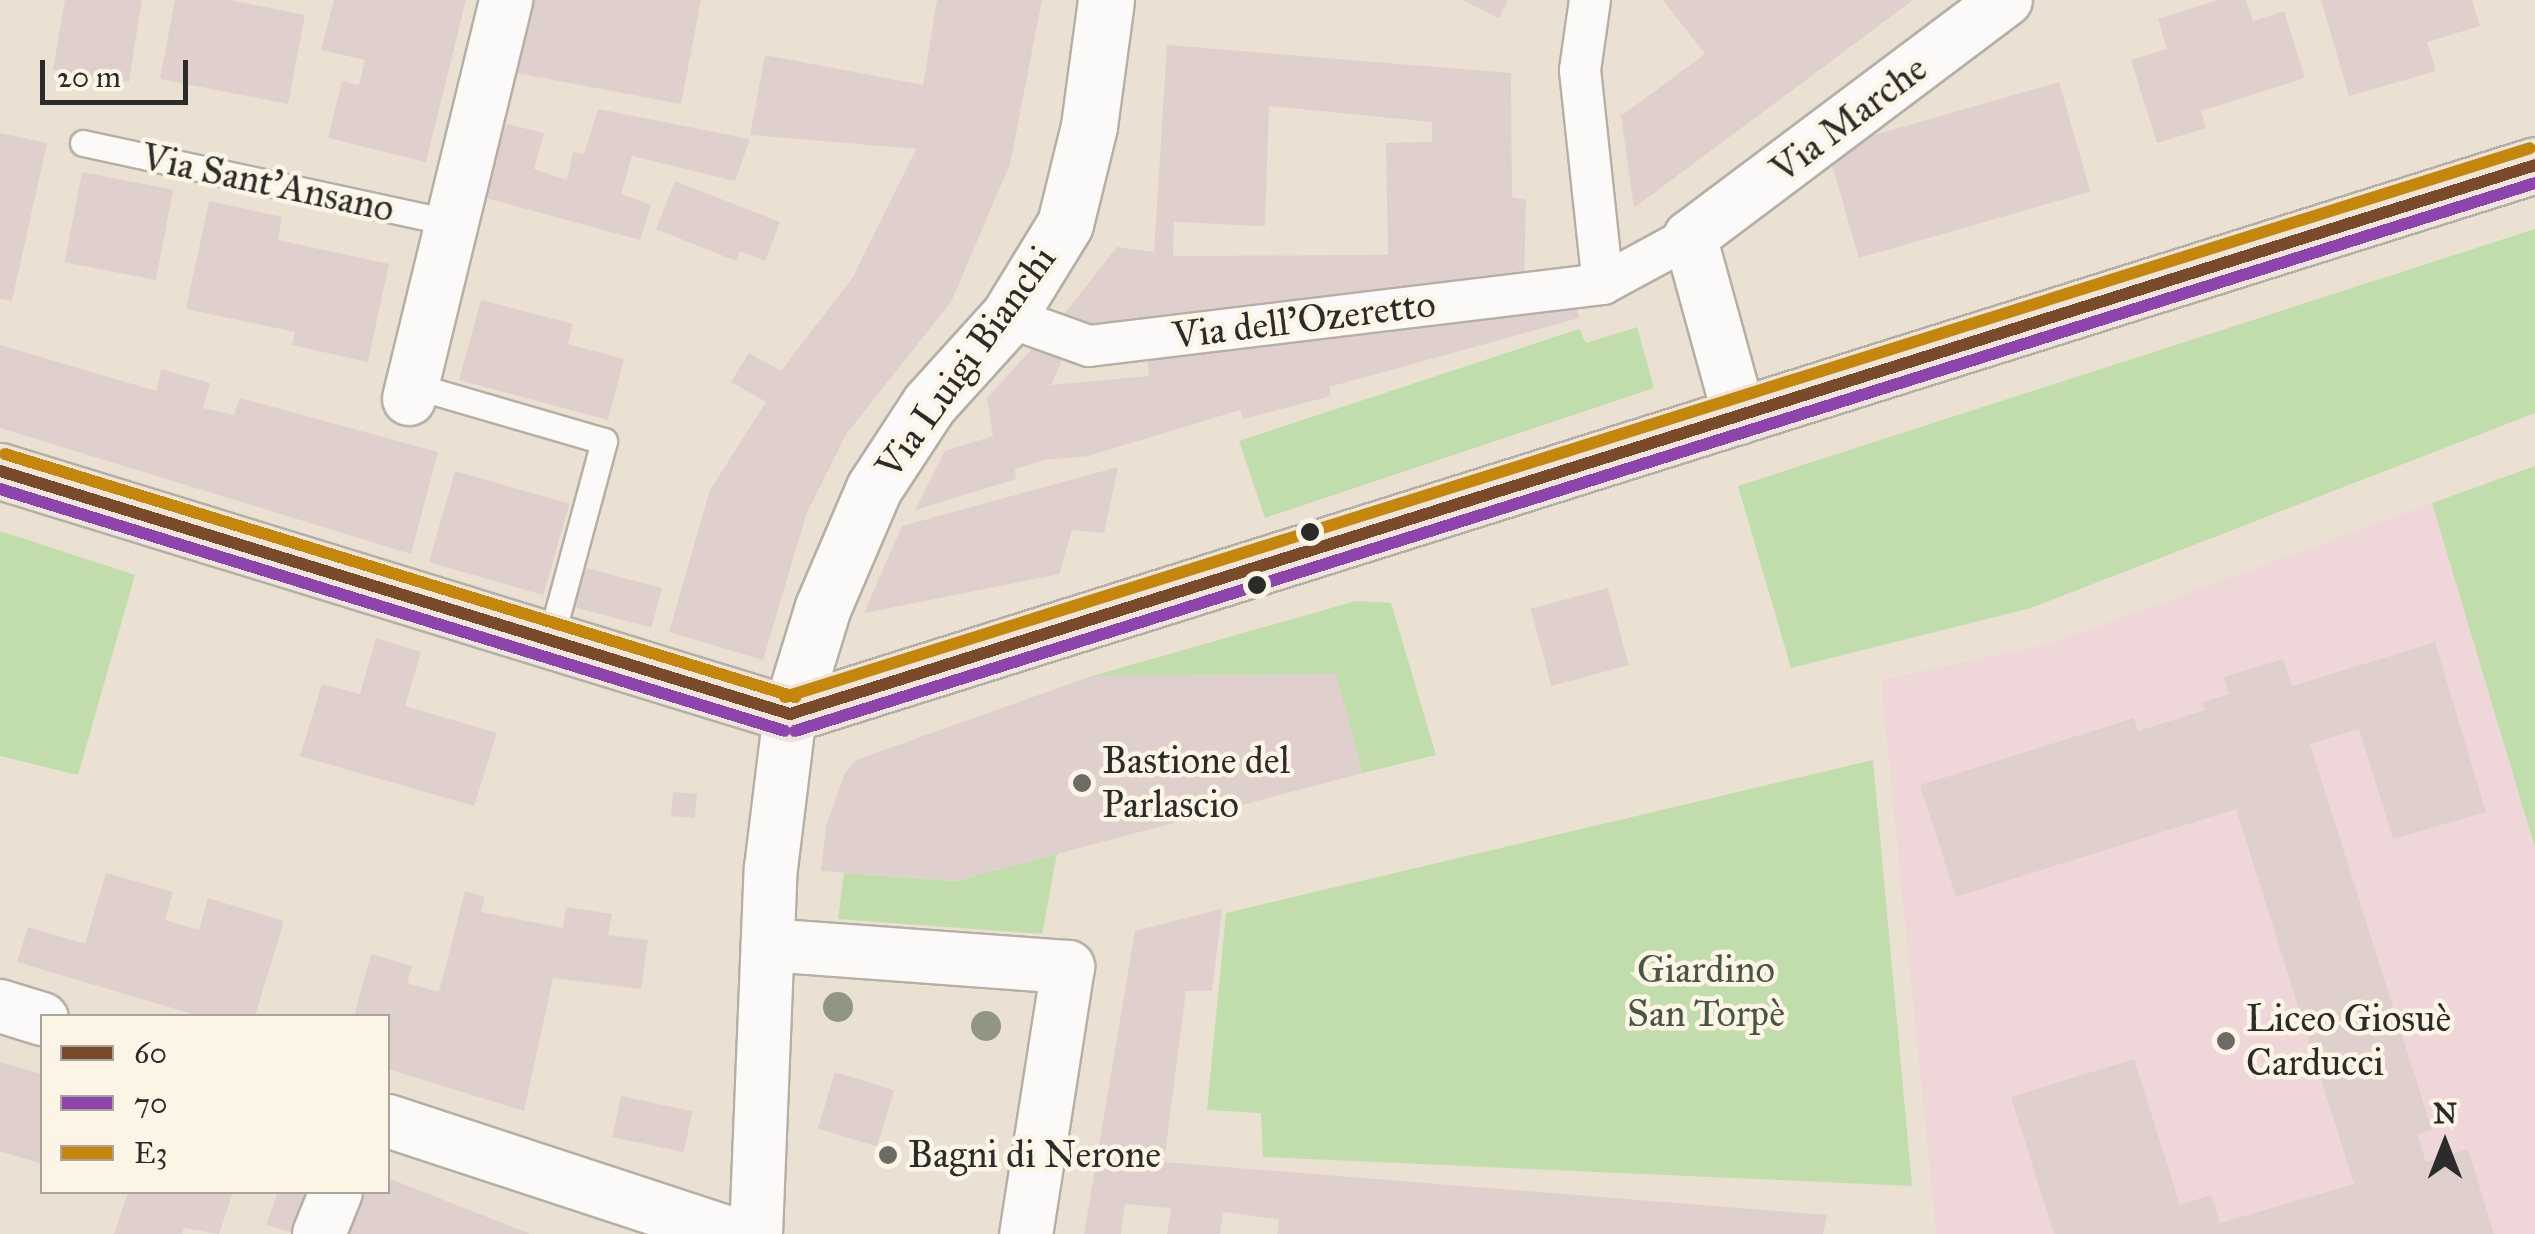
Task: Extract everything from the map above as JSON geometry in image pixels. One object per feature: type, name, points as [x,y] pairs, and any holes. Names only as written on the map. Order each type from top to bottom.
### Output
[{"type":"main road","points":[[0,471],[551,637],[790,714],[2535,166]]},
{"type":"street","points":[[417,394],[506,0]]},
{"type":"street","name":"Via Luigi Bianchi","points":[[790,714],[822,606],[874,488],[929,404],[1008,317],[1064,224],[1076,188],[1106,0]]},
{"type":"street","points":[[1590,0],[1580,70],[1604,284]]},
{"type":"street","name":"Via Marche","points":[[1604,284],[1690,237],[2006,0]]},
{"type":"street","points":[[1690,237],[1740,418]]},
{"type":"street","name":"Via dell'Ozeretto","points":[[1008,317],[1089,346],[1604,284]]},
{"type":"street","points":[[756,1234],[768,945],[790,714]]},
{"type":"street","points":[[768,945],[1068,967],[1026,1234]]},
{"type":"street","points":[[0,1006],[40,1018]]},
{"type":"street","points":[[390,1122],[732,1234]]},
{"type":"street","points":[[320,1234],[335,1194]]},
{"type":"lane","name":"Via Sant'Ansano","points":[[84,143],[453,223]]},
{"type":"lane","points":[[417,394],[604,440],[551,637]]},
{"type":"shaded area","name":"Liceo Giosuè Carducci","points":[[2432,503],[2535,848],[2535,1234],[1936,1234],[1881,680],[2053,643]]},
{"type":"green space","points":[[2535,229],[2535,413],[2031,608],[1791,668],[1738,486]]},
{"type":"green space","points":[[1637,327],[1654,388],[1265,518],[1239,441],[1579,329],[1586,343]]},
{"type":"green space","points":[[2535,466],[2535,848],[2432,503]]},
{"type":"green space","points":[[0,531],[135,575],[78,775],[0,756]]},
{"type":"green space","points":[[1356,601],[1391,603],[1436,755],[1363,773],[1232,676],[1092,676]]},
{"type":"green space","name":"Giardino San Torpè","points":[[1873,760],[1912,1186],[1263,1157],[1261,1113],[1207,1110],[1226,913]]},
{"type":"green space","points":[[1057,854],[1042,934],[838,919],[844,873],[955,881]]},
{"type":"building","points":[[65,0],[142,0],[129,82],[53,70]]},
{"type":"building","points":[[175,0],[230,0],[305,15],[288,104],[160,79]]},
{"type":"building","points":[[334,0],[466,0],[426,162],[328,138],[342,81],[359,85],[365,60],[321,50]]},
{"type":"building","points":[[527,0],[701,0],[681,104],[505,71]]},
{"type":"building","points":[[937,0],[1042,0],[1010,164],[951,302],[847,433],[806,515],[763,660],[669,632],[710,490],[766,402],[731,382],[749,353],[781,371],[853,277],[916,149],[750,135],[765,55],[923,85]]},
{"type":"building","points":[[1462,0],[1508,0],[1499,18]]},
{"type":"building","points":[[1663,0],[1913,0],[1634,208],[1621,116],[1705,54]]},
{"type":"building","points":[[2218,0],[2246,0],[2253,21],[2284,11],[2305,78],[2201,111],[2206,128],[2157,143],[2131,60],[2167,49],[2158,19]]},
{"type":"building","points":[[2321,0],[2472,0],[2480,26],[2427,42],[2436,71],[2349,96]]},
{"type":"building","points":[[1167,45],[1511,73],[1512,197],[1526,200],[1524,283],[1091,331],[1057,323],[1117,247],[1154,252]],"holes":[[[1269,106],[1432,122],[1432,142],[1386,143],[1388,255],[1173,256],[1174,222],[1265,226]]]},
{"type":"building","points":[[2059,82],[2090,192],[1859,258],[1827,148]]},
{"type":"building","points":[[598,109],[750,139],[735,181],[632,156],[621,194],[651,205],[640,240],[479,196],[507,124],[544,133],[534,169],[567,180],[573,152],[584,154]]},
{"type":"building","points":[[0,133],[47,143],[12,301],[0,299]]},
{"type":"building","points":[[82,172],[173,190],[156,280],[64,262]]},
{"type":"building","points":[[675,181],[780,222],[765,261],[740,251],[736,261],[656,229]]},
{"type":"building","points":[[209,201],[282,217],[278,240],[389,264],[368,362],[292,345],[295,332],[186,309]]},
{"type":"building","points":[[481,300],[573,324],[568,344],[624,359],[608,420],[459,380]]},
{"type":"building","points":[[1575,300],[1579,318],[1329,387],[1331,396],[1243,419],[1240,410],[1088,456],[1044,460],[1015,469],[1016,479],[915,510],[945,451],[993,436],[987,398],[1039,341],[1066,352],[1051,385],[1149,376],[1145,346]]},
{"type":"building","points":[[0,345],[156,391],[161,369],[210,383],[203,408],[234,415],[240,398],[438,452],[411,554],[0,428]]},
{"type":"building","points":[[1118,467],[1104,533],[1072,530],[1059,574],[864,613],[902,526]]},
{"type":"building","points":[[455,471],[569,504],[543,595],[429,562]]},
{"type":"building","points":[[579,566],[662,588],[651,628],[568,606]]},
{"type":"building","points":[[1608,588],[1629,665],[1551,686],[1531,609]]},
{"type":"building","points":[[376,638],[421,652],[405,706],[497,733],[474,806],[300,756],[322,684],[360,694]]},
{"type":"building","points":[[2435,642],[2486,812],[2393,839],[2359,729],[2310,744],[2432,1130],[2417,1134],[2426,1162],[2468,1149],[2494,1234],[2054,1234],[2011,1097],[2134,1059],[2180,1205],[2211,1195],[2220,1223],[2354,1184],[2236,809],[1956,897],[1920,785],[2134,718],[2138,731],[2205,710],[2203,702],[2229,694],[2224,677],[2283,659],[2292,686]]},
{"type":"building","name":"Bastione del Parlascio","points":[[1336,674],[1363,773],[955,881],[821,871],[826,826],[845,773],[856,760],[1092,676]]},
{"type":"building","points":[[673,792],[697,794],[695,818],[671,816]]},
{"type":"building","points":[[106,873],[173,892],[165,920],[199,930],[208,898],[284,921],[256,1014],[192,1014],[17,962],[28,927],[85,944]]},
{"type":"building","points":[[465,891],[485,897],[481,912],[563,928],[566,907],[612,914],[608,935],[648,940],[641,989],[553,978],[524,1111],[390,1070],[390,1014],[355,1014],[371,954],[412,966],[407,983],[439,992]]},
{"type":"building","points":[[1222,909],[1212,991],[1186,991],[1164,1162],[1827,1215],[1823,1234],[1277,1234],[1279,1219],[1223,1212],[1220,1234],[1167,1234],[1171,1208],[1125,1204],[1121,1234],[1084,1234],[1135,931]]},
{"type":"building","points":[[0,1062],[40,1073],[40,1163],[0,1151]]},
{"type":"building","points":[[835,1072],[894,1090],[877,1147],[818,1128]]},
{"type":"building","points":[[621,1096],[692,1111],[684,1152],[612,1137]]},
{"type":"building","points":[[390,1179],[530,1234],[339,1234],[355,1194],[390,1194]]},
{"type":"building","points":[[127,1194],[232,1194],[219,1234],[184,1228],[182,1234],[114,1234]]},
{"type":"building","points":[[277,1194],[311,1194],[297,1234],[266,1225]]},
{"type":"transit line","name":"E3","points":[[785,697],[2530,148]]},
{"type":"transit line","name":"60","points":[[790,714],[2535,165]]},
{"type":"transit line","name":"70","points":[[795,731],[2535,183]]},
{"type":"transit line","name":"E3","points":[[5,454],[795,697]]},
{"type":"transit line","name":"60","points":[[0,471],[790,714]]},
{"type":"transit line","name":"70","points":[[0,489],[785,731]]},
{"type":"place","name":"Bastione del Parlascio","points":[[1082,783]]},
{"type":"place","name":"Liceo Giosuè Carducci","points":[[2226,1041]]},
{"type":"place","name":"Bagni di Nerone","points":[[888,1155]]}]
